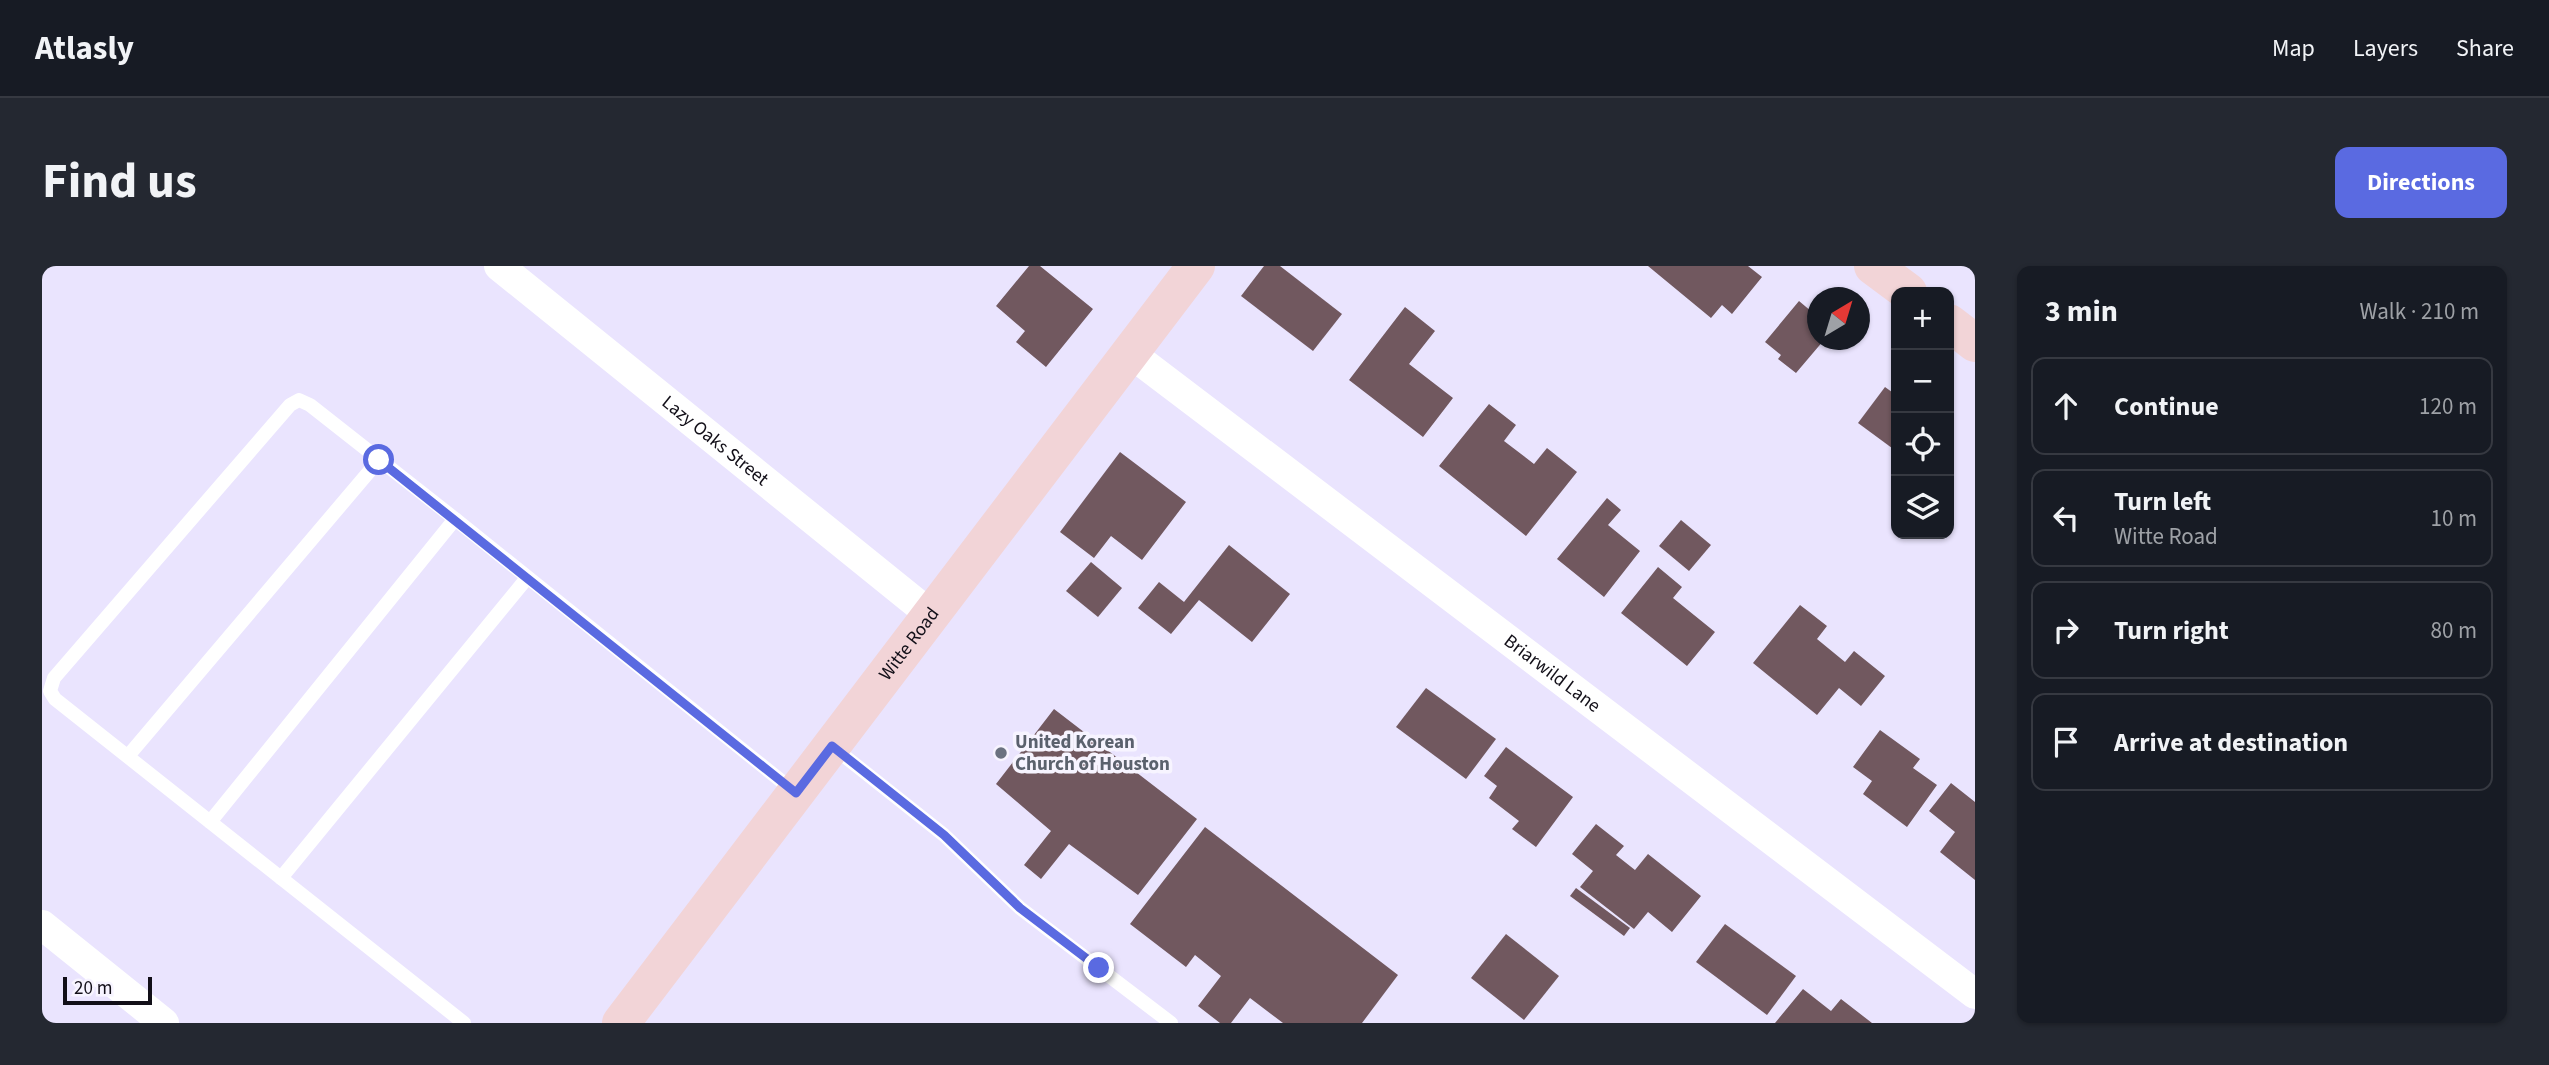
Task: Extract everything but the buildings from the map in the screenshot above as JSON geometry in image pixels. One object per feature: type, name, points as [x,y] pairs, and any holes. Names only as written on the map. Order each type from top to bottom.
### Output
[{"type":"street","name":"Lazy Oaks Street","points":[[499,266],[931,615]]},
{"type":"street","points":[[1873,266],[1901,287]]},
{"type":"street","name":"Witte Road","points":[[621,1023],[1130,353],[1185,270]]},
{"type":"street","points":[[1954,327],[1975,343]]},
{"type":"street","name":"Briarwild Lane","points":[[1130,353],[1975,994]]},
{"type":"street","points":[[42,925],[164,1023]]},
{"type":"lane","points":[[464,1023],[55,699],[50,691],[54,678],[290,405],[299,400],[310,405],[796,793]]},
{"type":"lane","points":[[128,756],[379,460]]},
{"type":"lane","points":[[210,822],[455,519]]},
{"type":"lane","points":[[281,878],[527,579]]},
{"type":"lane","points":[[832,746],[944,835],[1020,908],[1171,1023]]},
{"type":"place","name":"United Korean Church of Houston","points":[[1001,753]]},
{"type":"route","points":[[379,460],[796,793],[832,746],[944,835],[1020,908],[1099,968]]}]
